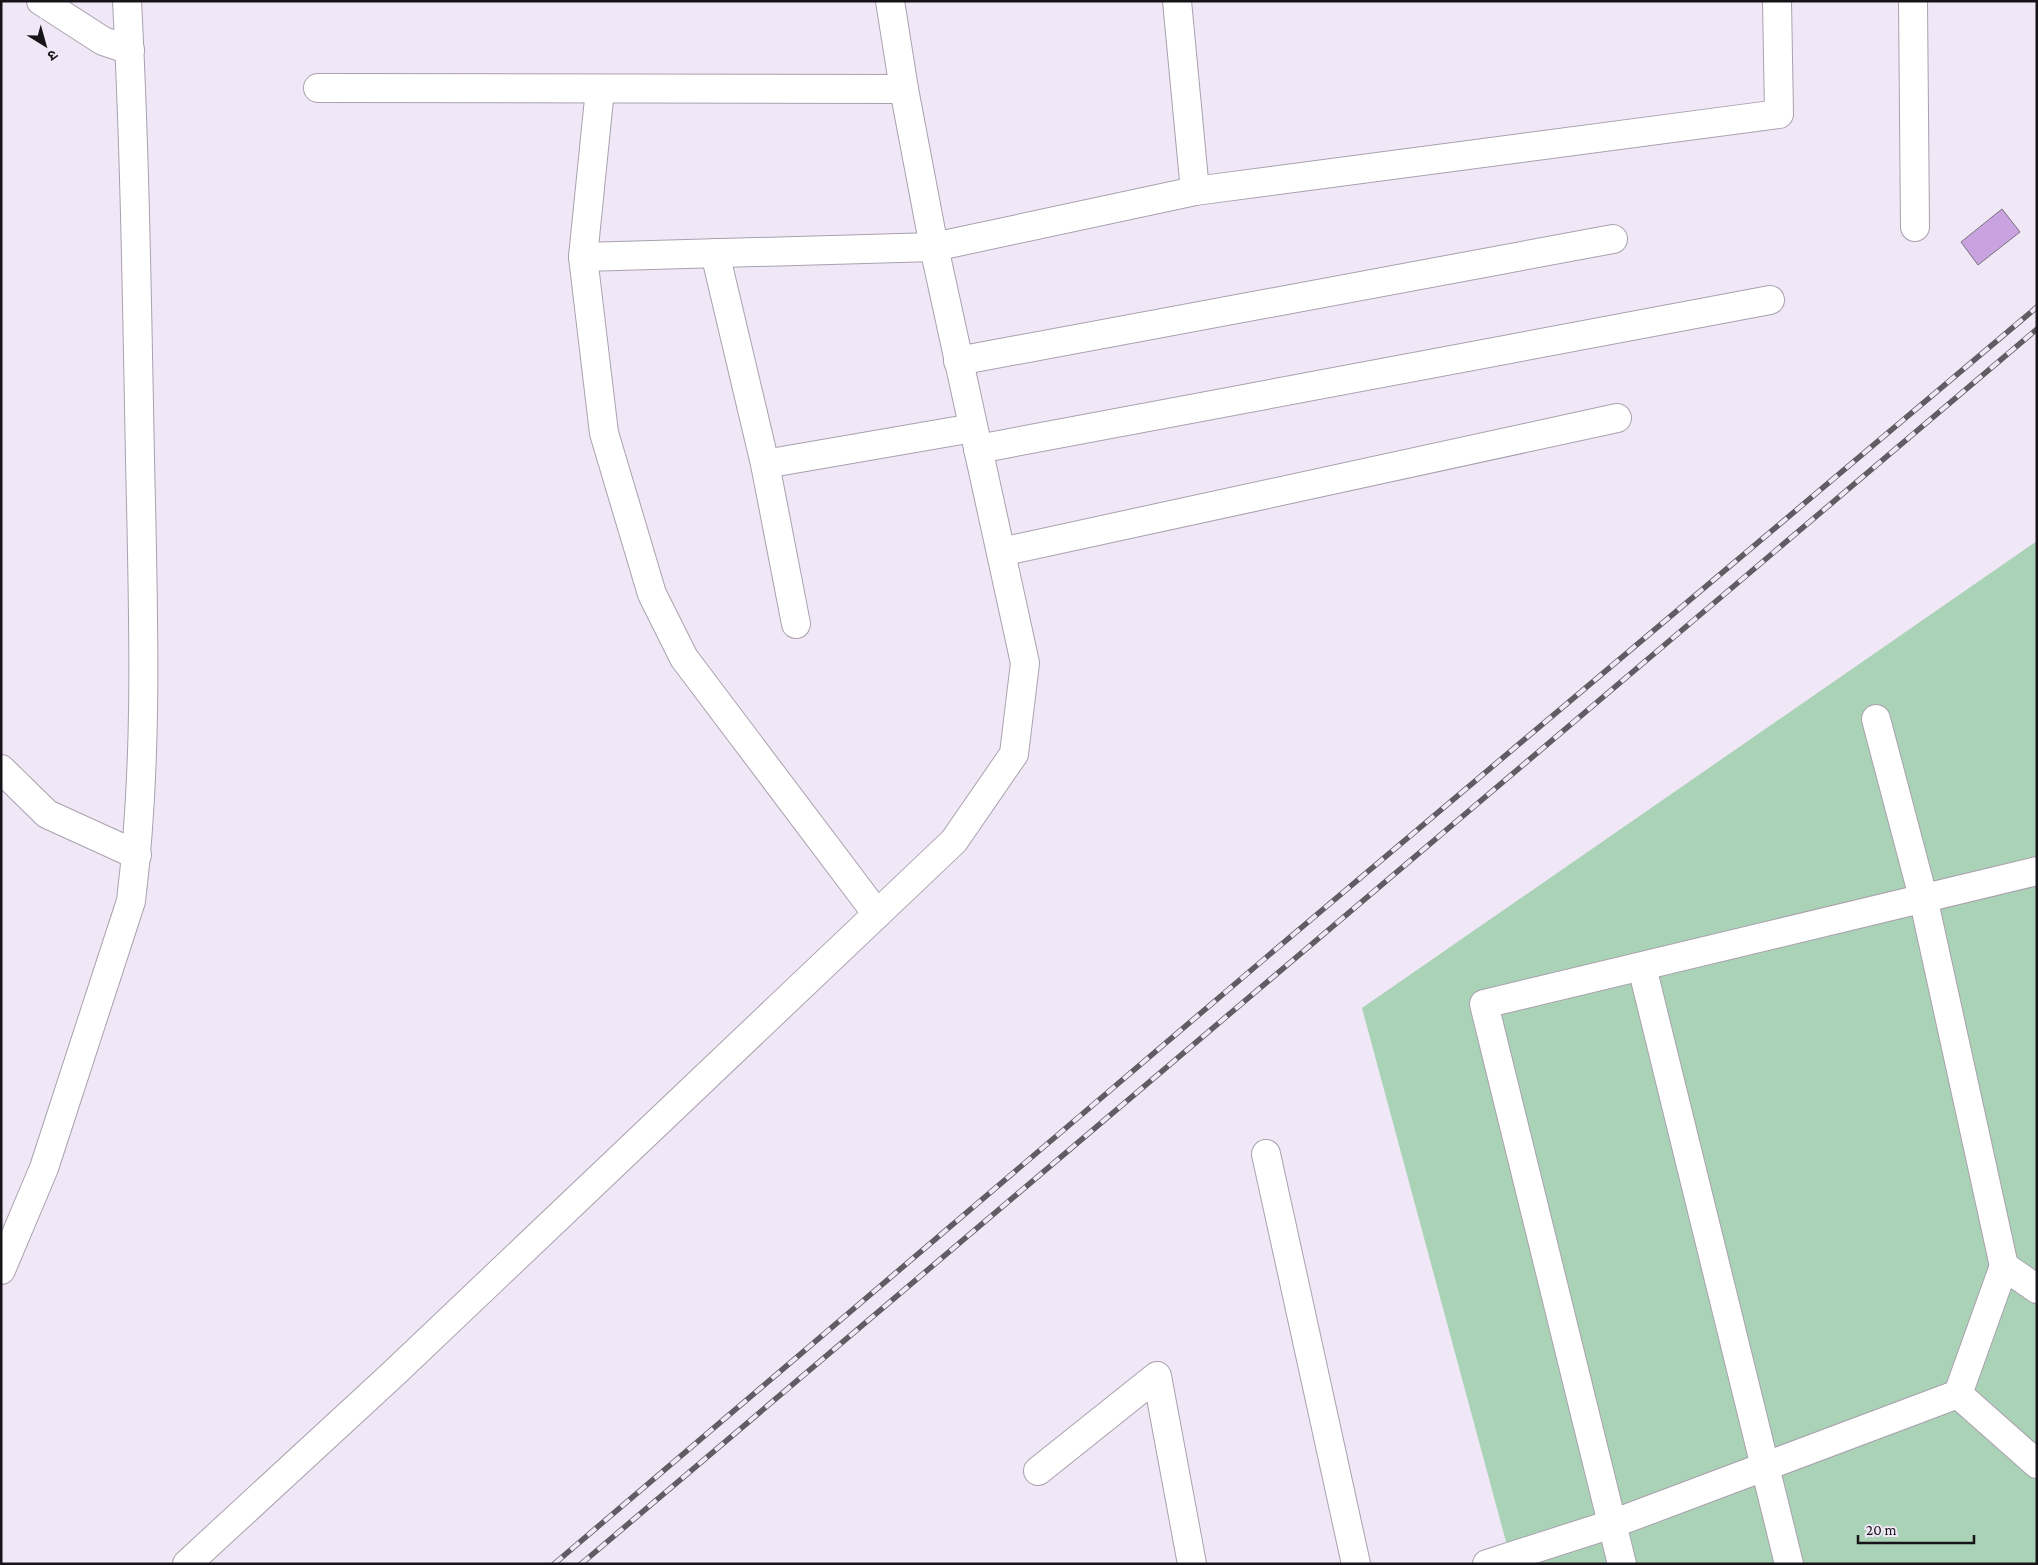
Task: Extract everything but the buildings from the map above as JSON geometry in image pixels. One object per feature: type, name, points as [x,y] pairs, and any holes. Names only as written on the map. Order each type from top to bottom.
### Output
[{"type":"street","points":[[41,1],[103,41],[130,50]]},
{"type":"street","points":[[1,1270],[44,1168],[131,901],[136,855],[145,670],[133,111],[127,1]]},
{"type":"street","points":[[187,1564],[392,1375],[954,841],[1014,754],[1025,663],[934,247],[904,89],[890,1]]},
{"type":"street","points":[[1177,1],[1195,191]]},
{"type":"street","points":[[583,257],[934,247],[1195,191],[1779,114],[1776,1]]},
{"type":"street","points":[[1913,1],[1915,227]]},
{"type":"street","points":[[318,88],[904,89]]},
{"type":"street","points":[[600,89],[583,257],[604,433],[652,594],[684,658],[877,914]]},
{"type":"street","points":[[958,361],[1613,239]]},
{"type":"street","points":[[715,253],[765,464],[796,624]]},
{"type":"street","points":[[765,464],[976,439],[1770,300]]},
{"type":"street","points":[[1001,552],[1617,418]]},
{"type":"street","points":[[1488,1564],[1612,1524],[1958,1394],[2004,1266],[1923,897],[1876,719]]},
{"type":"street","points":[[1,769],[46,814],[136,855]]},
{"type":"street","points":[[1622,1564],[1484,1004],[2037,871]]},
{"type":"street","points":[[1642,967],[1788,1564]]},
{"type":"street","points":[[1266,1154],[1356,1564]]},
{"type":"street","points":[[2004,1266],[2037,1289]]},
{"type":"street","points":[[1038,1471],[1157,1376],[1192,1564]]},
{"type":"street","points":[[1958,1394],[2037,1464]]},
{"type":"green space","points":[[2037,541],[2037,1564],[1512,1564],[1362,1008]]},
{"type":"railway","points":[[554,1564],[1269,955],[2037,307]]},
{"type":"railway","points":[[581,1564],[2037,329]]}]
